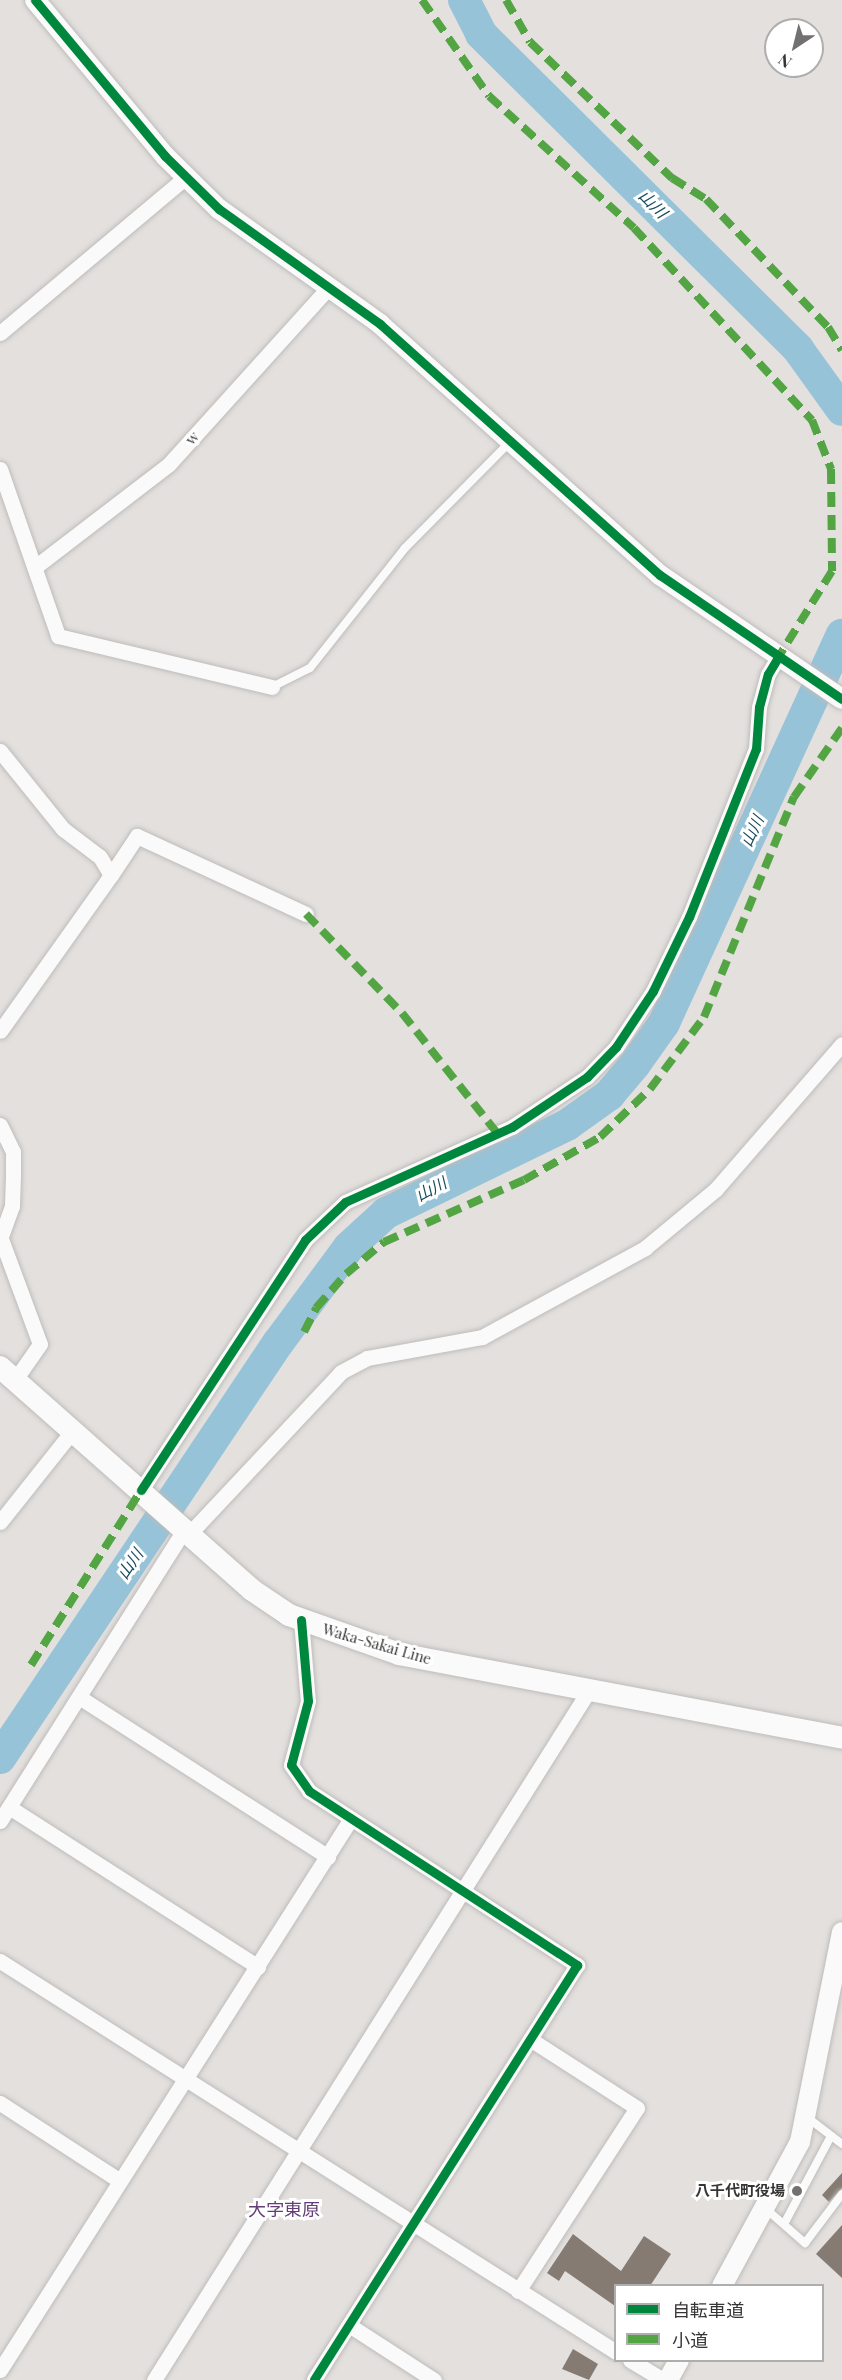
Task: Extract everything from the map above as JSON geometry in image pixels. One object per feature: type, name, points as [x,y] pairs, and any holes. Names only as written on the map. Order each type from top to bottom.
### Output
[{"type":"main road","name":"Waka-Sakai Line","points":[[8,1372],[258,1595],[301,1620],[399,1654],[588,1692],[842,1738]]},
{"type":"street","points":[[35,0],[186,177],[219,209],[380,324],[660,574],[842,699]]},
{"type":"street","points":[[0,333],[186,177]]},
{"type":"street","name":"w","points":[[35,567],[169,464],[328,287]]},
{"type":"street","points":[[0,469],[58,636],[272,687]]},
{"type":"street","points":[[146,1494],[305,1240],[345,1202],[512,1127],[587,1077],[616,1047],[653,991],[689,917],[756,749],[759,707],[768,674],[779,656]]},
{"type":"street","points":[[0,752],[63,829],[100,857],[111,875]]},
{"type":"street","points":[[0,1030],[137,836],[306,914]]},
{"type":"street","points":[[0,1821],[183,1527],[341,1372],[367,1358],[482,1337],[645,1248],[716,1189],[842,1044]]},
{"type":"street","points":[[0,1125],[13,1152],[12,1206],[1,1235],[40,1344],[8,1372]]},
{"type":"street","points":[[0,1522],[74,1429]]},
{"type":"street","points":[[301,1620],[308,1701],[291,1765],[309,1791],[350,1820],[577,1965],[314,2380]]},
{"type":"street","points":[[154,2380],[588,1692]]},
{"type":"street","points":[[79,1697],[328,1857]]},
{"type":"street","points":[[9,1807],[258,1967]]},
{"type":"street","points":[[0,2370],[350,1820]]},
{"type":"street","points":[[723,2284],[766,2208],[807,2117],[842,1932]]},
{"type":"street","points":[[0,1961],[614,2351]]},
{"type":"street","points":[[518,2291],[637,2109],[530,2039]]},
{"type":"street","points":[[2,2109],[120,2181]]},
{"type":"street","points":[[349,2325],[434,2380]]},
{"type":"street","points":[[632,2362],[663,2380]]},
{"type":"street","points":[[668,2380],[678,2362]]},
{"type":"lane","points":[[272,687],[310,668],[405,548],[511,441]]},
{"type":"lane","points":[[807,2117],[842,2144]]},
{"type":"lane","points":[[784,2224],[831,2136]]},
{"type":"lane","points":[[766,2208],[805,2243],[842,2194]]},
{"type":"building","points":[[842,2173],[842,2188],[829,2202],[822,2195]]},
{"type":"building","points":[[842,2225],[842,2278],[816,2254]]},
{"type":"building","points":[[573,2234],[621,2271],[644,2236],[671,2254],[651,2284],[614,2284],[614,2305],[565,2271],[559,2281],[547,2273]]},
{"type":"building","points":[[573,2349],[598,2364],[589,2380],[562,2369]]},
{"type":"waterway","name":"山川","points":[[464,0],[481,34],[798,349],[842,410]]},
{"type":"waterway","name":"山川","points":[[0,1758],[278,1343],[349,1247],[386,1213],[567,1125],[609,1095],[635,1064],[664,1023],[842,635]]},
{"type":"marked path","points":[[422,0],[489,96],[634,228],[812,420],[831,469],[832,571],[779,656]]},
{"type":"marked path","points":[[506,0],[530,42],[672,178],[706,199],[828,327],[842,350]]},
{"type":"marked path","points":[[304,1332],[316,1308],[346,1274],[384,1242],[524,1180],[600,1137],[650,1089],[704,1017],[794,797],[842,728]]},
{"type":"marked path","points":[[306,914],[402,1013],[498,1134]]},
{"type":"marked path","points":[[31,1665],[141,1490]]},
{"type":"cycle path","points":[[35,0],[165,156],[219,209],[380,324],[660,575],[842,699]]},
{"type":"cycle path","points":[[141,1490],[305,1240],[345,1202],[512,1127],[587,1077],[616,1047],[653,991],[689,917],[756,749],[759,707],[768,674],[779,656]]},
{"type":"cycle path","points":[[301,1620],[308,1701],[291,1765],[309,1791],[577,1965],[314,2380]]},
{"type":"place","name":"八千代町役場","points":[[797,2191]]},
{"type":"district","name":"大字東原","points":[[284,2209]]}]
